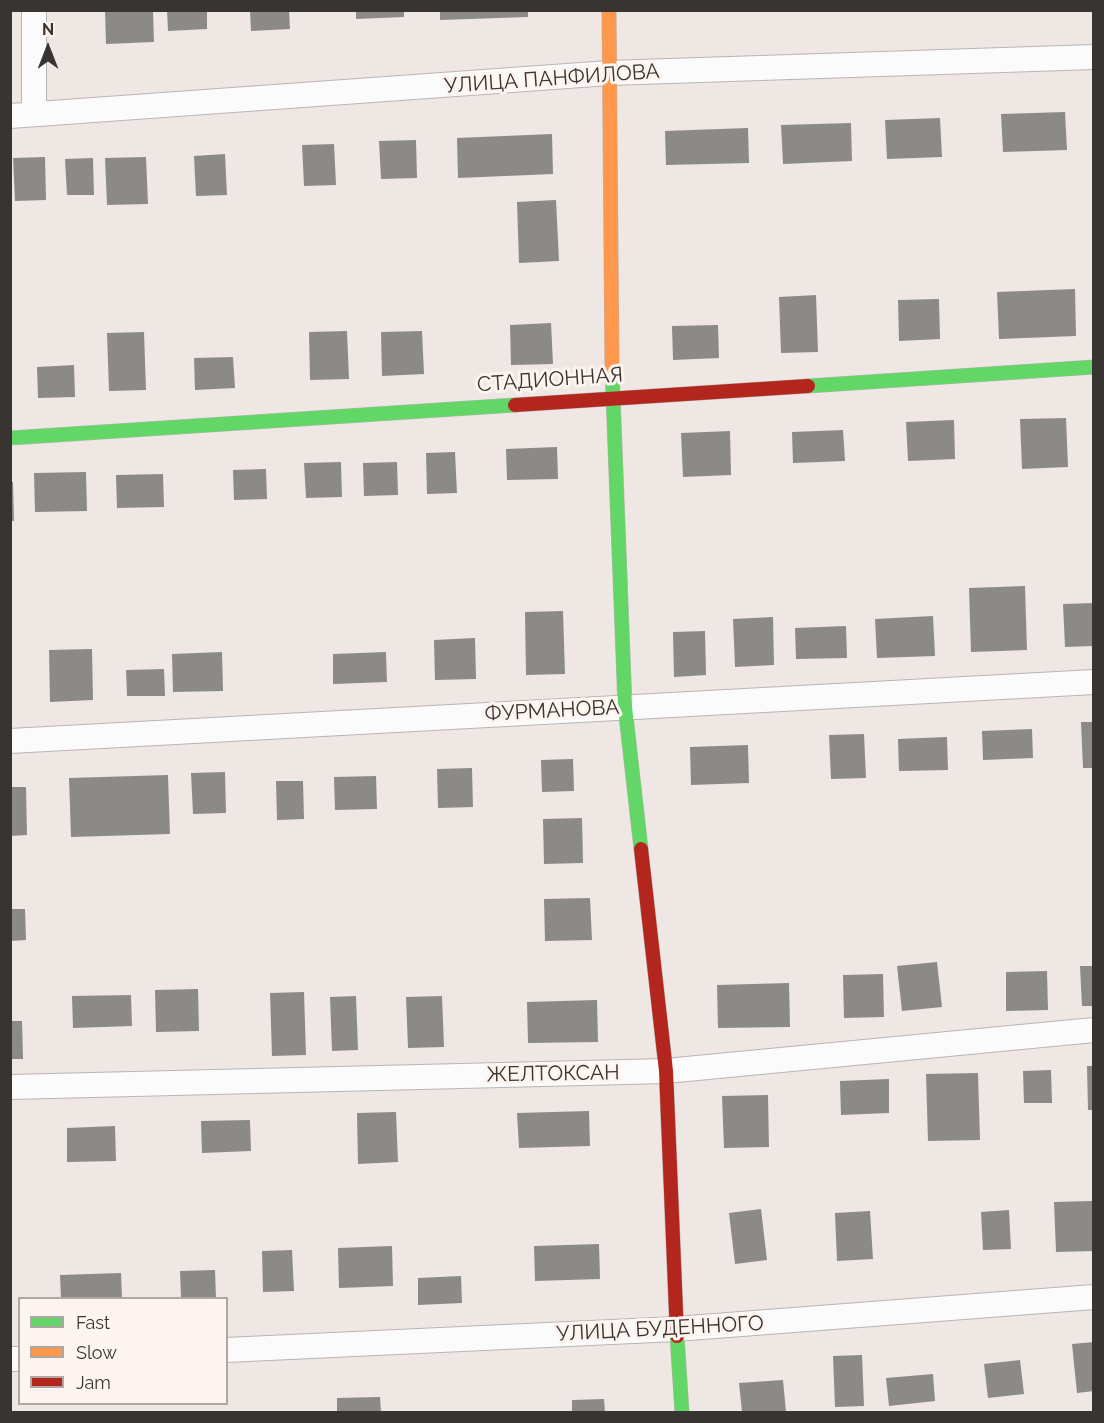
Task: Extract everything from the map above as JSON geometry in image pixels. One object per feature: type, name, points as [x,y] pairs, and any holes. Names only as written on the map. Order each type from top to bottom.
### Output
[{"type":"street","points":[[22,115],[34,10]]},
{"type":"street","points":[[609,10],[612,397],[625,707],[666,1071],[676,1329],[682,1413]]},
{"type":"street","name":"УЛИЦА ПАНФИЛОВА","points":[[22,115],[609,73],[1094,57]]},
{"type":"street","name":"СТАДИОННАЯ","points":[[10,438],[1094,367]]},
{"type":"street","name":"ФУРМАНОВА","points":[[10,741],[1094,682]]},
{"type":"street","name":"ЖЕЛТОКСАН","points":[[10,1087],[666,1071],[1094,1030]]},
{"type":"street","name":"УЛИЦА БУДЕННОГО","points":[[228,1350],[676,1329],[1094,1297]]},
{"type":"building","points":[[105,10],[153,10],[154,42],[106,44]]},
{"type":"building","points":[[167,10],[207,10],[207,29],[168,31]]},
{"type":"building","points":[[250,10],[289,10],[290,29],[251,31]]},
{"type":"building","points":[[356,10],[404,10],[404,17],[356,19]]},
{"type":"building","points":[[440,10],[528,10],[528,17],[440,20]]},
{"type":"building","points":[[1065,112],[1067,150],[1003,152],[1001,114]]},
{"type":"building","points":[[940,118],[942,157],[887,159],[885,120]]},
{"type":"building","points":[[851,123],[852,161],[783,164],[781,125]]},
{"type":"building","points":[[748,128],[749,163],[666,165],[665,131]]},
{"type":"building","points":[[552,134],[553,174],[458,178],[457,138]]},
{"type":"building","points":[[416,140],[417,178],[381,179],[379,141]]},
{"type":"building","points":[[334,144],[336,185],[304,186],[302,145]]},
{"type":"building","points":[[225,154],[227,195],[196,196],[194,156]]},
{"type":"building","points":[[45,157],[46,200],[15,201],[13,158]]},
{"type":"building","points":[[146,157],[148,204],[107,205],[105,158]]},
{"type":"building","points":[[93,158],[94,195],[67,195],[65,159]]},
{"type":"building","points":[[556,200],[559,261],[519,263],[517,202]]},
{"type":"building","points":[[1075,289],[1076,336],[999,339],[997,292]]},
{"type":"building","points":[[816,295],[818,352],[781,353],[779,297]]},
{"type":"building","points":[[939,299],[940,339],[899,341],[898,300]]},
{"type":"building","points":[[551,323],[553,364],[511,365],[510,325]]},
{"type":"building","points":[[718,325],[719,358],[673,360],[672,326]]},
{"type":"building","points":[[347,331],[349,379],[310,380],[309,332]]},
{"type":"building","points":[[422,331],[424,374],[382,376],[381,332]]},
{"type":"building","points":[[144,332],[146,390],[109,391],[107,333]]},
{"type":"building","points":[[233,357],[235,388],[195,390],[194,358]]},
{"type":"building","points":[[74,365],[75,397],[38,398],[37,367]]},
{"type":"building","points":[[1066,418],[1068,467],[1022,469],[1020,419]]},
{"type":"building","points":[[954,420],[955,459],[908,461],[906,422]]},
{"type":"building","points":[[843,430],[845,461],[793,463],[792,432]]},
{"type":"building","points":[[730,431],[731,475],[683,477],[681,433]]},
{"type":"building","points":[[557,447],[558,479],[507,480],[506,449]]},
{"type":"building","points":[[455,452],[457,493],[427,494],[426,453]]},
{"type":"building","points":[[341,462],[342,497],[306,498],[304,463]]},
{"type":"building","points":[[397,462],[398,495],[364,496],[363,463]]},
{"type":"building","points":[[266,469],[267,499],[234,500],[233,470]]},
{"type":"building","points":[[86,472],[87,511],[35,512],[34,473]]},
{"type":"building","points":[[163,474],[164,507],[117,508],[116,475]]},
{"type":"building","points":[[10,482],[13,482],[14,521],[10,521]]},
{"type":"building","points":[[1025,586],[1027,650],[971,652],[969,588]]},
{"type":"building","points":[[1094,603],[1094,646],[1065,647],[1063,604]]},
{"type":"building","points":[[563,611],[565,674],[526,675],[525,612]]},
{"type":"building","points":[[933,616],[935,656],[877,658],[875,619]]},
{"type":"building","points":[[773,617],[774,665],[735,667],[733,619]]},
{"type":"building","points":[[846,626],[847,658],[796,659],[795,628]]},
{"type":"building","points":[[705,631],[706,675],[674,677],[673,632]]},
{"type":"building","points":[[475,638],[476,679],[435,680],[434,640]]},
{"type":"building","points":[[92,649],[93,700],[50,702],[49,650]]},
{"type":"building","points":[[222,652],[223,691],[173,692],[172,654]]},
{"type":"building","points":[[386,652],[387,682],[333,684],[333,654]]},
{"type":"building","points":[[164,669],[165,696],[127,696],[126,670]]},
{"type":"building","points":[[1081,722],[1094,722],[1094,768],[1083,768]]},
{"type":"building","points":[[1032,729],[1033,758],[983,760],[982,731]]},
{"type":"building","points":[[864,734],[866,778],[831,779],[829,735]]},
{"type":"building","points":[[947,737],[948,770],[899,771],[898,739]]},
{"type":"building","points":[[748,745],[749,783],[691,785],[690,747]]},
{"type":"building","points":[[573,759],[574,791],[542,792],[541,760]]},
{"type":"building","points":[[472,768],[473,807],[438,808],[437,769]]},
{"type":"building","points":[[225,772],[226,813],[193,814],[191,773]]},
{"type":"building","points":[[168,775],[170,834],[71,837],[69,778]]},
{"type":"building","points":[[376,776],[377,809],[335,810],[334,777]]},
{"type":"building","points":[[276,781],[303,781],[304,819],[277,820]]},
{"type":"building","points":[[10,787],[26,787],[27,835],[10,836]]},
{"type":"building","points":[[582,818],[583,863],[544,864],[543,819]]},
{"type":"building","points":[[590,898],[592,940],[545,941],[544,899]]},
{"type":"building","points":[[10,909],[25,909],[26,940],[10,941]]},
{"type":"building","points":[[937,962],[942,1007],[902,1011],[897,966]]},
{"type":"building","points":[[1080,966],[1094,966],[1094,1006],[1082,1006]]},
{"type":"building","points":[[1047,971],[1048,1010],[1006,1011],[1006,972]]},
{"type":"building","points":[[883,974],[884,1017],[844,1018],[843,975]]},
{"type":"building","points":[[789,983],[790,1027],[718,1028],[717,985]]},
{"type":"building","points":[[198,989],[199,1031],[156,1032],[155,990]]},
{"type":"building","points":[[304,992],[306,1055],[272,1056],[270,993]]},
{"type":"building","points":[[131,995],[132,1026],[73,1028],[72,996]]},
{"type":"building","points":[[356,996],[358,1050],[332,1051],[330,997]]},
{"type":"building","points":[[442,996],[444,1047],[408,1048],[406,997]]},
{"type":"building","points":[[597,1000],[598,1042],[528,1043],[527,1002]]},
{"type":"building","points":[[10,1021],[22,1021],[23,1059],[10,1059]]},
{"type":"building","points":[[1087,1066],[1094,1066],[1094,1110],[1088,1110]]},
{"type":"building","points":[[1051,1070],[1052,1103],[1024,1103],[1023,1071]]},
{"type":"building","points":[[978,1073],[980,1140],[928,1141],[926,1074]]},
{"type":"building","points":[[889,1079],[889,1113],[841,1115],[840,1081]]},
{"type":"building","points":[[768,1095],[769,1147],[724,1148],[722,1096]]},
{"type":"building","points":[[589,1111],[590,1146],[519,1148],[517,1113]]},
{"type":"building","points":[[396,1112],[398,1162],[358,1164],[357,1113]]},
{"type":"building","points":[[250,1120],[251,1151],[202,1153],[201,1121]]},
{"type":"building","points":[[115,1126],[116,1161],[67,1162],[67,1128]]},
{"type":"building","points":[[1092,1201],[1094,1251],[1056,1252],[1054,1202]]},
{"type":"building","points":[[761,1209],[767,1260],[735,1264],[729,1213]]},
{"type":"building","points":[[1009,1210],[1011,1249],[983,1250],[981,1212]]},
{"type":"building","points":[[870,1211],[873,1259],[837,1261],[835,1213]]},
{"type":"building","points":[[599,1244],[600,1279],[535,1281],[534,1246]]},
{"type":"building","points":[[392,1246],[393,1286],[339,1288],[338,1248]]},
{"type":"building","points":[[292,1250],[294,1291],[263,1292],[262,1251]]},
{"type":"building","points":[[215,1270],[216,1297],[181,1297],[180,1271]]},
{"type":"building","points":[[121,1273],[122,1297],[61,1297],[60,1275]]},
{"type":"building","points":[[461,1276],[462,1303],[418,1305],[418,1278]]},
{"type":"building","points":[[1094,1342],[1094,1391],[1077,1393],[1072,1344]]},
{"type":"building","points":[[862,1355],[864,1406],[835,1407],[833,1356]]},
{"type":"building","points":[[1020,1360],[1024,1394],[988,1398],[984,1364]]},
{"type":"building","points":[[933,1374],[935,1401],[889,1406],[886,1378]]},
{"type":"building","points":[[783,1380],[786,1412],[742,1412],[739,1383]]},
{"type":"building","points":[[380,1397],[381,1412],[337,1412],[337,1398]]},
{"type":"building","points":[[604,1399],[605,1412],[572,1412],[572,1400]]},
{"type":"traffic: fast","points":[[808,386],[1094,367]]},
{"type":"traffic: fast","points":[[612,369],[625,707],[641,849]]},
{"type":"traffic: fast","points":[[10,438],[515,405]]},
{"type":"traffic: fast","points":[[677,1336],[682,1412]]},
{"type":"traffic: slow","points":[[609,10],[612,369]]},
{"type":"traffic: jam","points":[[515,405],[808,386]]},
{"type":"traffic: jam","points":[[641,849],[666,1071],[677,1336]]}]
